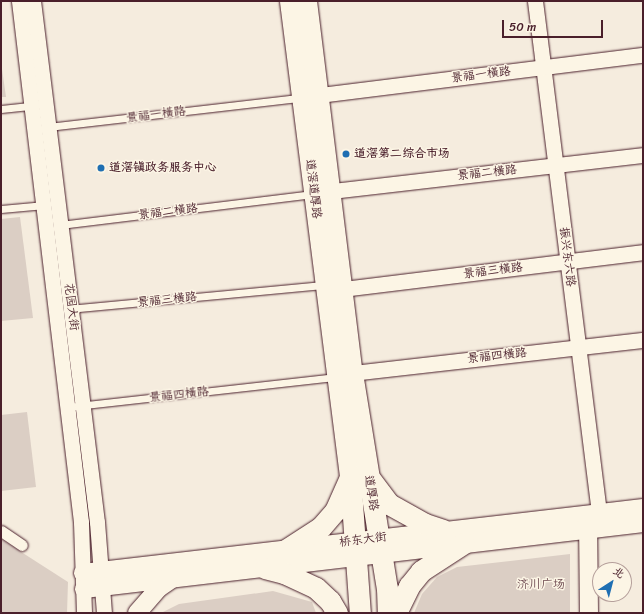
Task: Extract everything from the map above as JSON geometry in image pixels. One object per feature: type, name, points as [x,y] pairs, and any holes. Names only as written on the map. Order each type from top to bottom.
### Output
[{"type":"main road","name":"道滘道厚路","points":[[290,1],[311,96]]},
{"type":"main road","name":"道滘道厚路","points":[[306,1],[311,96],[345,375]]},
{"type":"main road","name":"道厚路","points":[[345,375],[359,475],[379,546],[388,613]]},
{"type":"main road","name":"道厚路","points":[[359,475],[357,548],[360,613]]},
{"type":"main road","points":[[287,549],[309,537],[335,510],[359,475],[389,504],[425,524],[442,530]]},
{"type":"main road","points":[[396,613],[409,586],[421,571],[464,543]]},
{"type":"main road","points":[[265,568],[284,573],[316,588],[330,601],[337,613]]},
{"type":"street","name":"花园大街","points":[[19,1],[81,522],[92,580],[104,613]]},
{"type":"street","name":"花园大街","points":[[33,1],[83,405],[92,580],[84,613]]},
{"type":"street","name":"振兴东六路","points":[[535,1],[578,347],[592,519]]},
{"type":"street","name":"景福一横路","points":[[311,96],[643,55]]},
{"type":"street","name":"景福二横路","points":[[323,193],[643,155]]},
{"type":"street","name":"景福三横路","points":[[334,287],[568,262],[643,252]]},
{"type":"street","name":"景福四横路","points":[[345,375],[643,340]]},
{"type":"street","name":"桥东大街","points":[[92,580],[287,549],[357,548],[464,543],[643,508]]},
{"type":"street","name":"桥东大街","points":[[379,546],[442,530],[592,519],[643,522]]},
{"type":"street","points":[[589,613],[592,519]]},
{"type":"street","points":[[1,531],[22,545]]},
{"type":"street","name":"桥东大街","points":[[92,580],[173,579],[265,568],[357,548]]},
{"type":"street","points":[[137,613],[159,588],[173,579]]},
{"type":"lane","name":"景福一横路","points":[[34,129],[311,96]]},
{"type":"lane","points":[[1,109],[46,104]]},
{"type":"lane","name":"景福二横路","points":[[46,227],[323,193]]},
{"type":"lane","points":[[1,209],[58,204]]},
{"type":"lane","name":"景福三横路","points":[[56,311],[334,287]]},
{"type":"lane","name":"景福四横路","points":[[68,407],[345,375]]},
{"type":"green space","points":[[1,62],[6,97],[1,97]]},
{"type":"green space","points":[[20,217],[33,318],[1,321],[1,219]]},
{"type":"green space","points":[[27,412],[36,487],[1,491],[1,415]]},
{"type":"green space","points":[[1,539],[68,582],[67,613],[1,613]]},
{"type":"green space","name":"济川广场","points":[[570,554],[570,613],[414,613],[422,594],[437,577],[457,567]]},
{"type":"green space","points":[[273,591],[312,602],[316,613],[161,613],[179,604]]},
{"type":"place","name":"道滘第二综合市场","points":[[346,154]]},
{"type":"place","name":"道滘镇政务服务中心","points":[[101,168]]}]
